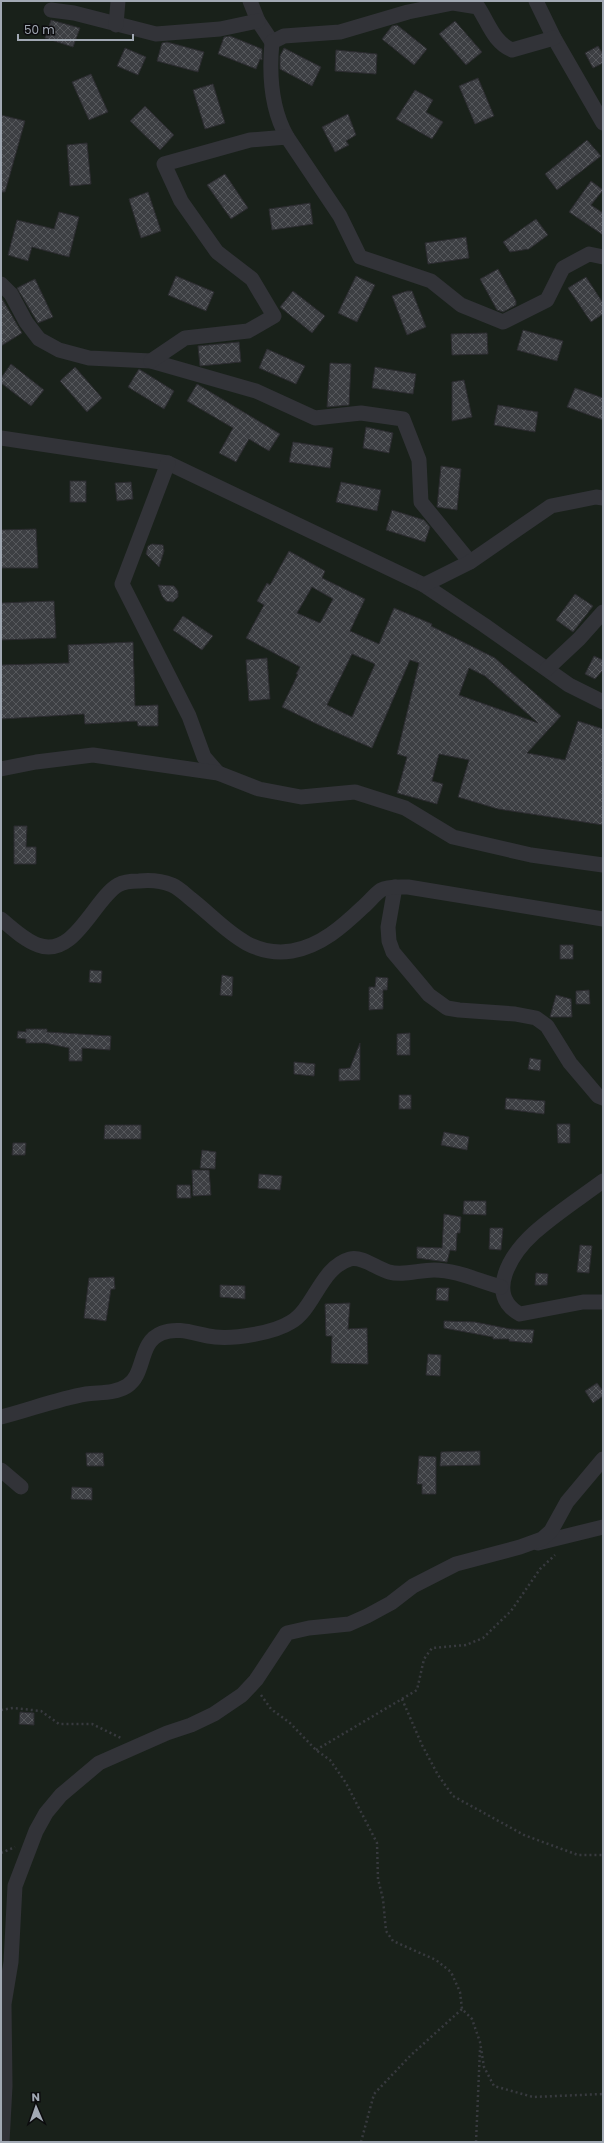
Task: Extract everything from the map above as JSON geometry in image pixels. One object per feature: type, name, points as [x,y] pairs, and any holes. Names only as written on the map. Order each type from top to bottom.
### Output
[{"type":"street","points":[[116,25],[118,1]]},
{"type":"street","points":[[250,1],[258,21],[272,42],[269,71],[278,122],[340,216],[360,257],[431,281],[462,305],[503,322],[547,300],[563,268],[589,254],[603,257]]},
{"type":"street","points":[[536,1],[554,38],[603,123]]},
{"type":"street","points":[[272,42],[284,36],[340,32],[408,12],[453,3],[478,7],[489,22],[495,36],[503,47],[512,50],[554,38]]},
{"type":"street","points":[[50,10],[74,13],[116,25],[156,34],[220,29],[258,21]]},
{"type":"street","points":[[151,361],[185,338],[248,331],[274,316],[252,280],[217,252],[181,201],[164,164],[250,140],[287,137]]},
{"type":"street","points":[[1,284],[11,294],[26,322],[39,339],[59,350],[89,358],[151,361],[256,391],[315,418],[361,412],[403,419],[419,460],[421,502],[470,562]]},
{"type":"street","points":[[1,438],[168,463],[424,585],[568,685],[603,702]]},
{"type":"street","points":[[168,463],[122,584],[189,716],[204,757],[218,773]]},
{"type":"street","points":[[424,585],[470,562],[551,506],[596,497],[603,498]]},
{"type":"street","points":[[547,669],[579,639],[603,612]]},
{"type":"street","points":[[1,769],[36,762],[92,755],[218,773],[259,789],[301,797],[355,792],[405,808],[453,837],[531,855],[603,865]]},
{"type":"street","points":[[1,919],[28,940],[39,946],[50,946],[62,943],[71,937],[84,924],[109,892],[119,884],[137,881],[153,881],[171,884],[183,892],[236,938],[252,947],[271,950],[292,951],[308,946],[338,931],[382,890],[395,887],[408,887],[603,919]]},
{"type":"street","points":[[395,887],[388,927],[389,941],[393,952],[429,995],[447,1008],[515,1014],[536,1018],[547,1026],[570,1063],[598,1096],[603,1098]]},
{"type":"street","points":[[603,1181],[534,1234],[520,1248],[501,1287],[504,1301],[510,1309],[520,1314],[583,1302],[603,1302]]},
{"type":"street","points":[[1,1417],[86,1394],[112,1392],[128,1386],[136,1377],[151,1340],[162,1333],[180,1330],[216,1337],[229,1337],[272,1330],[291,1323],[302,1315],[316,1290],[335,1269],[351,1259],[361,1259],[380,1270],[394,1274],[434,1270],[452,1272],[501,1287]]},
{"type":"street","points":[[520,1547],[542,1539],[551,1531],[567,1502],[603,1459]]},
{"type":"street","points":[[1,1470],[22,1486]]},
{"type":"street","points":[[2,2142],[4,2004],[11,1962],[15,1886],[36,1831],[46,1813],[61,1795],[99,1763],[214,1714],[242,1695],[252,1684],[287,1633],[309,1628],[349,1624],[391,1603],[413,1586],[456,1564],[520,1547],[603,1528]]},
{"type":"path","points":[[316,1750],[417,1690],[427,1652],[432,1648],[441,1646],[466,1645],[483,1638],[511,1611],[540,1569],[558,1552]]},
{"type":"path","points":[[252,1684],[271,1709],[290,1723],[316,1750],[330,1760],[346,1783],[374,1832],[377,1843],[378,1878],[383,1899],[386,1931],[393,1941],[436,1960],[451,1972],[460,1992],[462,2009],[472,2019],[480,2042],[484,2067],[494,2086],[533,2097],[603,2094]]},
{"type":"path","points":[[402,1699],[422,1746],[438,1775],[453,1796],[524,1835],[578,1855],[603,1855]]},
{"type":"path","points":[[1,1710],[13,1708],[41,1711],[59,1724],[92,1724],[122,1738],[135,1747]]},
{"type":"path","points":[[361,2142],[374,2094],[410,2056],[462,2009]]},
{"type":"path","points":[[476,2142],[480,2042]]},
{"type":"shaded area","points":[[1,1],[603,1],[603,2142],[1,2142]]},
{"type":"building","points":[[51,20],[80,28],[73,47],[45,38]]},
{"type":"building","points":[[455,21],[482,52],[466,65],[439,34]]},
{"type":"building","points":[[397,25],[427,49],[414,65],[382,39],[392,26]]},
{"type":"building","points":[[230,36],[262,49],[262,60],[260,59],[256,69],[218,54],[224,37]]},
{"type":"building","points":[[167,42],[204,52],[198,72],[157,61],[162,43]]},
{"type":"building","points":[[598,46],[603,54],[603,63],[593,68],[585,53]]},
{"type":"building","points":[[125,48],[146,57],[138,75],[117,66]]},
{"type":"building","points":[[284,48],[321,67],[312,86],[280,69],[280,56]]},
{"type":"building","points":[[336,50],[377,54],[376,74],[335,71]]},
{"type":"building","points":[[91,74],[108,112],[89,120],[72,82]]},
{"type":"building","points":[[478,78],[494,116],[475,124],[459,86]]},
{"type":"building","points":[[213,84],[225,123],[205,129],[193,90]]},
{"type":"building","points":[[415,90],[433,100],[426,112],[443,122],[432,139],[396,119]]},
{"type":"building","points":[[145,106],[174,135],[160,150],[130,121]]},
{"type":"building","points":[[348,114],[356,135],[346,141],[349,145],[335,152],[322,127]]},
{"type":"building","points":[[1,115],[25,121],[5,192],[1,192]]},
{"type":"building","points":[[587,140],[601,156],[557,190],[545,174]]},
{"type":"building","points":[[87,143],[91,184],[70,186],[67,145]]},
{"type":"building","points":[[225,174],[248,208],[231,219],[207,185]]},
{"type":"building","points":[[591,181],[603,190],[591,205],[603,213],[603,235],[569,212]]},
{"type":"building","points":[[148,192],[161,231],[141,238],[129,199]]},
{"type":"building","points":[[310,203],[313,224],[272,230],[269,209]]},
{"type":"building","points":[[59,212],[79,217],[69,257],[32,247],[28,261],[8,255],[17,220],[54,229]]},
{"type":"building","points":[[536,219],[548,235],[529,249],[510,252],[503,242]]},
{"type":"building","points":[[466,237],[469,258],[428,264],[425,243]]},
{"type":"building","points":[[498,269],[516,301],[516,305],[503,312],[497,310],[480,279]]},
{"type":"building","points":[[176,276],[214,292],[206,311],[168,295]]},
{"type":"building","points":[[356,276],[375,285],[357,322],[338,313]]},
{"type":"building","points":[[586,277],[603,303],[603,314],[591,322],[568,288]]},
{"type":"building","points":[[35,279],[53,317],[38,323],[17,288]]},
{"type":"building","points":[[293,291],[325,316],[312,333],[280,307]]},
{"type":"building","points":[[407,291],[412,291],[426,327],[407,335],[392,296]]},
{"type":"building","points":[[1,297],[22,333],[1,346]]},
{"type":"building","points":[[523,330],[563,341],[557,361],[517,350]]},
{"type":"building","points":[[487,333],[488,354],[452,355],[451,334]]},
{"type":"building","points":[[239,342],[241,362],[200,366],[198,346]]},
{"type":"building","points":[[267,349],[305,366],[296,384],[259,368]]},
{"type":"building","points":[[330,363],[351,364],[349,405],[327,407]]},
{"type":"building","points":[[11,364],[44,390],[31,406],[1,383],[1,378]]},
{"type":"building","points":[[75,367],[102,398],[87,412],[60,381]]},
{"type":"building","points":[[375,367],[416,374],[413,394],[372,388]]},
{"type":"building","points":[[139,369],[174,391],[164,409],[128,387]]},
{"type":"building","points":[[464,380],[472,417],[452,421],[452,382]]},
{"type":"building","points":[[197,384],[280,434],[269,451],[249,439],[236,462],[219,453],[233,428],[187,401]]},
{"type":"building","points":[[575,388],[603,398],[603,420],[567,407]]},
{"type":"building","points":[[498,405],[538,412],[535,432],[494,425]]},
{"type":"building","points":[[366,427],[393,433],[389,453],[363,448]]},
{"type":"building","points":[[293,442],[333,448],[330,468],[289,462]]},
{"type":"building","points":[[441,466],[461,469],[457,510],[437,507]]},
{"type":"building","points":[[70,481],[86,481],[86,502],[70,502]]},
{"type":"building","points":[[131,482],[133,499],[117,501],[115,483]]},
{"type":"building","points":[[341,482],[381,490],[377,511],[336,502]]},
{"type":"building","points":[[392,510],[424,520],[430,527],[425,542],[386,530]]},
{"type":"building","points":[[36,529],[38,568],[1,568],[1,530]]},
{"type":"building","points":[[152,544],[163,545],[164,551],[159,567],[146,554],[148,546]]},
{"type":"building","points":[[289,551],[325,571],[322,578],[365,599],[350,631],[379,644],[394,608],[432,624],[431,626],[495,658],[561,716],[527,753],[565,760],[578,721],[603,729],[603,825],[498,809],[458,797],[469,760],[439,754],[432,781],[443,784],[437,804],[397,793],[407,757],[397,754],[419,663],[410,660],[372,748],[282,707],[300,667],[246,638],[264,605],[257,601],[267,583],[270,585]],"holes":[[[312,587],[333,599],[320,623],[297,613]],[[352,654],[375,664],[352,717],[327,705]],[[469,668],[485,676],[538,723],[459,695]]]},
{"type":"building","points":[[158,585],[174,586],[178,591],[178,597],[173,602],[166,601],[162,596]]},
{"type":"building","points":[[575,594],[593,606],[573,632],[556,620]]},
{"type":"building","points":[[54,601],[56,638],[1,640],[1,603]]},
{"type":"building","points":[[183,616],[213,636],[202,650],[173,630]]},
{"type":"building","points":[[133,642],[135,706],[158,705],[158,726],[138,726],[137,721],[85,724],[84,714],[1,719],[1,665],[69,663],[68,645]]},
{"type":"building","points":[[594,656],[603,660],[603,670],[595,679],[585,674]]},
{"type":"building","points":[[267,658],[270,699],[249,701],[246,660]]},
{"type":"building","points":[[14,826],[27,826],[26,847],[36,847],[36,864],[14,864]]},
{"type":"building","points":[[560,945],[573,945],[573,959],[560,959]]},
{"type":"building","points":[[90,970],[102,971],[101,983],[89,982]]},
{"type":"building","points":[[222,975],[233,977],[232,996],[220,995]]},
{"type":"building","points":[[376,977],[388,978],[387,990],[383,990],[383,1009],[369,1010],[369,987],[375,987]]},
{"type":"building","points":[[589,990],[590,1004],[576,1004],[576,991]]},
{"type":"building","points":[[556,995],[571,999],[572,1017],[550,1017]]},
{"type":"building","points":[[26,1029],[47,1029],[47,1032],[111,1036],[110,1050],[82,1048],[82,1061],[69,1061],[69,1048],[45,1043],[26,1043],[26,1039],[17,1038],[18,1031],[26,1032]]},
{"type":"building","points":[[410,1033],[410,1055],[397,1055],[397,1034]]},
{"type":"building","points":[[360,1043],[360,1080],[339,1081],[339,1069],[350,1068]]},
{"type":"building","points":[[530,1058],[541,1060],[540,1071],[528,1069]]},
{"type":"building","points":[[294,1062],[315,1064],[314,1076],[294,1074]]},
{"type":"building","points":[[399,1095],[411,1095],[411,1109],[399,1109]]},
{"type":"building","points":[[506,1098],[545,1101],[544,1114],[505,1109]]},
{"type":"building","points":[[557,1124],[570,1124],[570,1143],[558,1143]]},
{"type":"building","points":[[105,1125],[141,1125],[141,1139],[104,1139]]},
{"type":"building","points":[[444,1132],[469,1137],[467,1150],[441,1145]]},
{"type":"building","points":[[13,1143],[26,1143],[25,1155],[12,1155]]},
{"type":"building","points":[[202,1150],[216,1152],[215,1169],[200,1168]]},
{"type":"building","points":[[192,1170],[209,1170],[211,1195],[193,1196]]},
{"type":"building","points":[[259,1174],[282,1176],[280,1190],[258,1188]]},
{"type":"building","points":[[177,1185],[190,1185],[191,1198],[177,1198]]},
{"type":"building","points":[[464,1201],[486,1201],[486,1215],[463,1214]]},
{"type":"building","points":[[444,1214],[461,1217],[460,1233],[457,1233],[456,1251],[450,1250],[447,1262],[417,1258],[417,1247],[442,1248]]},
{"type":"building","points":[[490,1228],[503,1228],[501,1250],[489,1249]]},
{"type":"building","points":[[580,1245],[592,1246],[589,1273],[577,1272]]},
{"type":"building","points":[[536,1273],[548,1274],[547,1285],[535,1285]]},
{"type":"building","points":[[114,1277],[115,1289],[111,1289],[106,1321],[84,1318],[89,1278]]},
{"type":"building","points":[[220,1285],[245,1286],[245,1299],[220,1297]]},
{"type":"building","points":[[437,1288],[449,1288],[448,1301],[436,1300]]},
{"type":"building","points":[[350,1303],[348,1329],[367,1328],[368,1364],[331,1363],[332,1336],[326,1336],[325,1304]]},
{"type":"building","points":[[444,1321],[475,1322],[510,1329],[534,1330],[532,1343],[509,1341],[509,1339],[493,1339],[493,1337],[444,1328]]},
{"type":"building","points":[[428,1354],[441,1355],[440,1376],[426,1375]]},
{"type":"building","points":[[597,1383],[603,1391],[603,1396],[593,1403],[585,1391]]},
{"type":"building","points":[[480,1451],[480,1465],[440,1466],[441,1452]]},
{"type":"building","points":[[86,1453],[103,1453],[104,1466],[87,1466]]},
{"type":"building","points":[[419,1456],[436,1457],[436,1494],[422,1494],[422,1484],[417,1484]]},
{"type":"building","points":[[72,1487],[92,1488],[92,1500],[71,1499]]},
{"type":"building","points":[[20,1712],[34,1713],[34,1725],[19,1724]]}]
